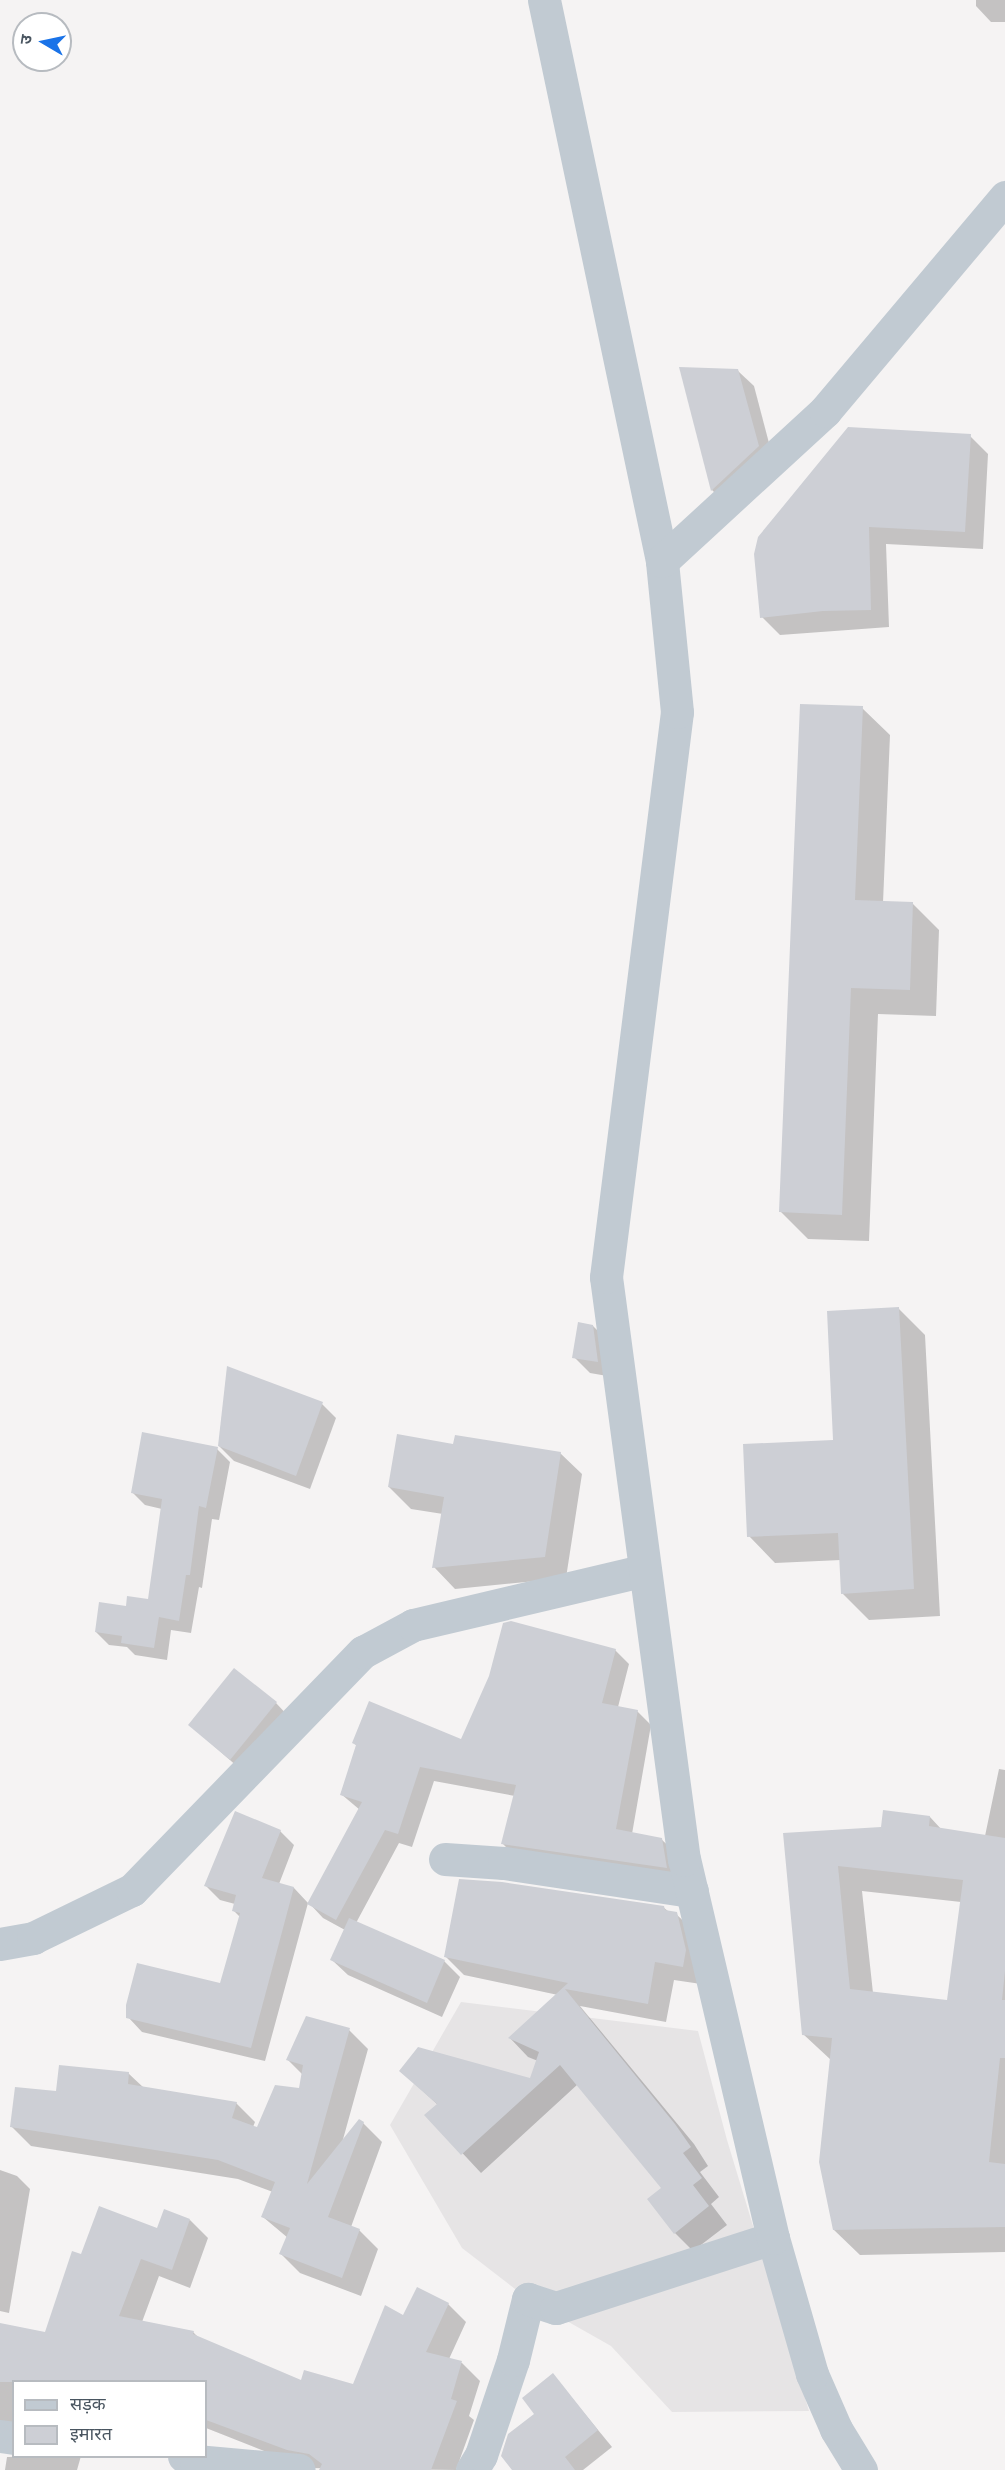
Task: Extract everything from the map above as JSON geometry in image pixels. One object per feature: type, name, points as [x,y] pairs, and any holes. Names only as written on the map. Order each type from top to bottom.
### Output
[{"type":"street","points":[[544,0],[662,561],[677,712],[606,1277],[684,1860],[773,2238],[812,2374],[836,2429],[861,2470]]},
{"type":"street","points":[[662,561],[825,411],[1005,197]]},
{"type":"street","points":[[0,1944],[33,1938],[132,1890],[363,1652],[413,1625],[645,1570]]},
{"type":"street","points":[[445,1859],[504,1863],[692,1891]]},
{"type":"street","points":[[472,2470],[481,2455],[513,2360],[528,2299],[556,2308],[773,2238]]},
{"type":"street","points":[[187,2458],[196,2461],[299,2470]]},
{"type":"shaded area","points":[[461,2002],[698,2031],[727,2140],[809,2411],[672,2412],[611,2346],[528,2299],[462,2248],[390,2125]]},
{"type":"building","points":[[679,367],[738,369],[759,446],[711,491]]},
{"type":"building","points":[[848,427],[971,434],[965,532],[869,527],[871,610],[823,611],[760,618],[754,554],[758,537]]},
{"type":"building","points":[[800,704],[863,706],[855,900],[913,902],[910,990],[851,988],[842,1215],[779,1212]]},
{"type":"building","points":[[899,1307],[914,1589],[841,1594],[838,1533],[747,1537],[743,1444],[833,1440],[827,1311]]},
{"type":"building","points":[[578,1322],[593,1325],[598,1362],[572,1358]]},
{"type":"building","points":[[227,1366],[323,1402],[296,1476],[218,1446]]},
{"type":"building","points":[[142,1432],[218,1447],[206,1508],[199,1506],[190,1575],[186,1575],[179,1621],[159,1617],[154,1648],[121,1643],[122,1636],[95,1632],[99,1602],[126,1606],[127,1596],[148,1599],[162,1499],[131,1493]]},
{"type":"building","points":[[397,1434],[453,1444],[455,1435],[561,1452],[545,1557],[432,1568],[444,1497],[388,1487]]},
{"type":"building","points":[[511,1621],[616,1649],[602,1703],[638,1710],[616,1829],[662,1838],[667,1868],[501,1844],[516,1785],[420,1767],[398,1834],[385,1830],[336,1920],[307,1904],[362,1802],[340,1795],[356,1745],[352,1743],[369,1701],[461,1739],[489,1676],[503,1623]]},
{"type":"building","points":[[234,1668],[277,1702],[230,1760],[188,1725]]},
{"type":"building","points":[[883,1810],[930,1816],[929,1826],[1005,1838],[1005,1971],[1002,2000],[1005,2000],[1005,2058],[1000,2058],[989,2162],[1005,2164],[1005,2227],[833,2230],[819,2162],[832,2038],[802,2035],[783,1833],[881,1827]],"holes":[[[838,1866],[963,1880],[947,2000],[850,1989]]]},
{"type":"building","points":[[235,1811],[281,1830],[262,1878],[294,1887],[251,2048],[126,2018],[126,2005],[137,1963],[220,1983],[240,1913],[232,1911],[236,1895],[204,1886]]},
{"type":"building","points":[[459,1879],[502,1882],[664,1906],[665,1910],[677,1912],[686,1950],[683,1967],[655,1962],[648,2004],[565,1989],[675,2124],[691,2147],[683,2153],[702,2178],[693,2185],[709,2206],[674,2234],[647,2199],[661,2188],[560,2065],[461,2155],[424,2115],[437,2104],[399,2071],[418,2047],[530,2078],[539,2052],[508,2038],[568,1983],[444,1957]]},
{"type":"building","points":[[349,1918],[445,1960],[427,2003],[330,1960]]},
{"type":"building","points":[[306,2016],[350,2028],[307,2184],[359,2119],[364,2122],[328,2217],[360,2229],[342,2278],[279,2254],[290,2228],[261,2217],[275,2182],[218,2160],[10,2127],[15,2087],[56,2091],[59,2065],[129,2072],[128,2084],[237,2102],[232,2118],[257,2127],[275,2085],[299,2088],[303,2065],[286,2060]]},
{"type":"building","points":[[99,2206],[157,2228],[164,2209],[190,2219],[172,2270],[141,2259],[119,2316],[194,2331],[193,2334],[301,2380],[304,2370],[353,2384],[385,2305],[403,2315],[417,2287],[449,2303],[426,2352],[462,2361],[451,2399],[457,2401],[431,2470],[319,2470],[322,2464],[309,2454],[287,2450],[207,2420],[207,2380],[12,2380],[12,2382],[0,2382],[0,2323],[45,2332],[72,2251],[81,2254]]},
{"type":"building","points":[[553,2373],[598,2430],[565,2457],[575,2470],[512,2470],[501,2456],[508,2434],[534,2414],[522,2398]]}]
